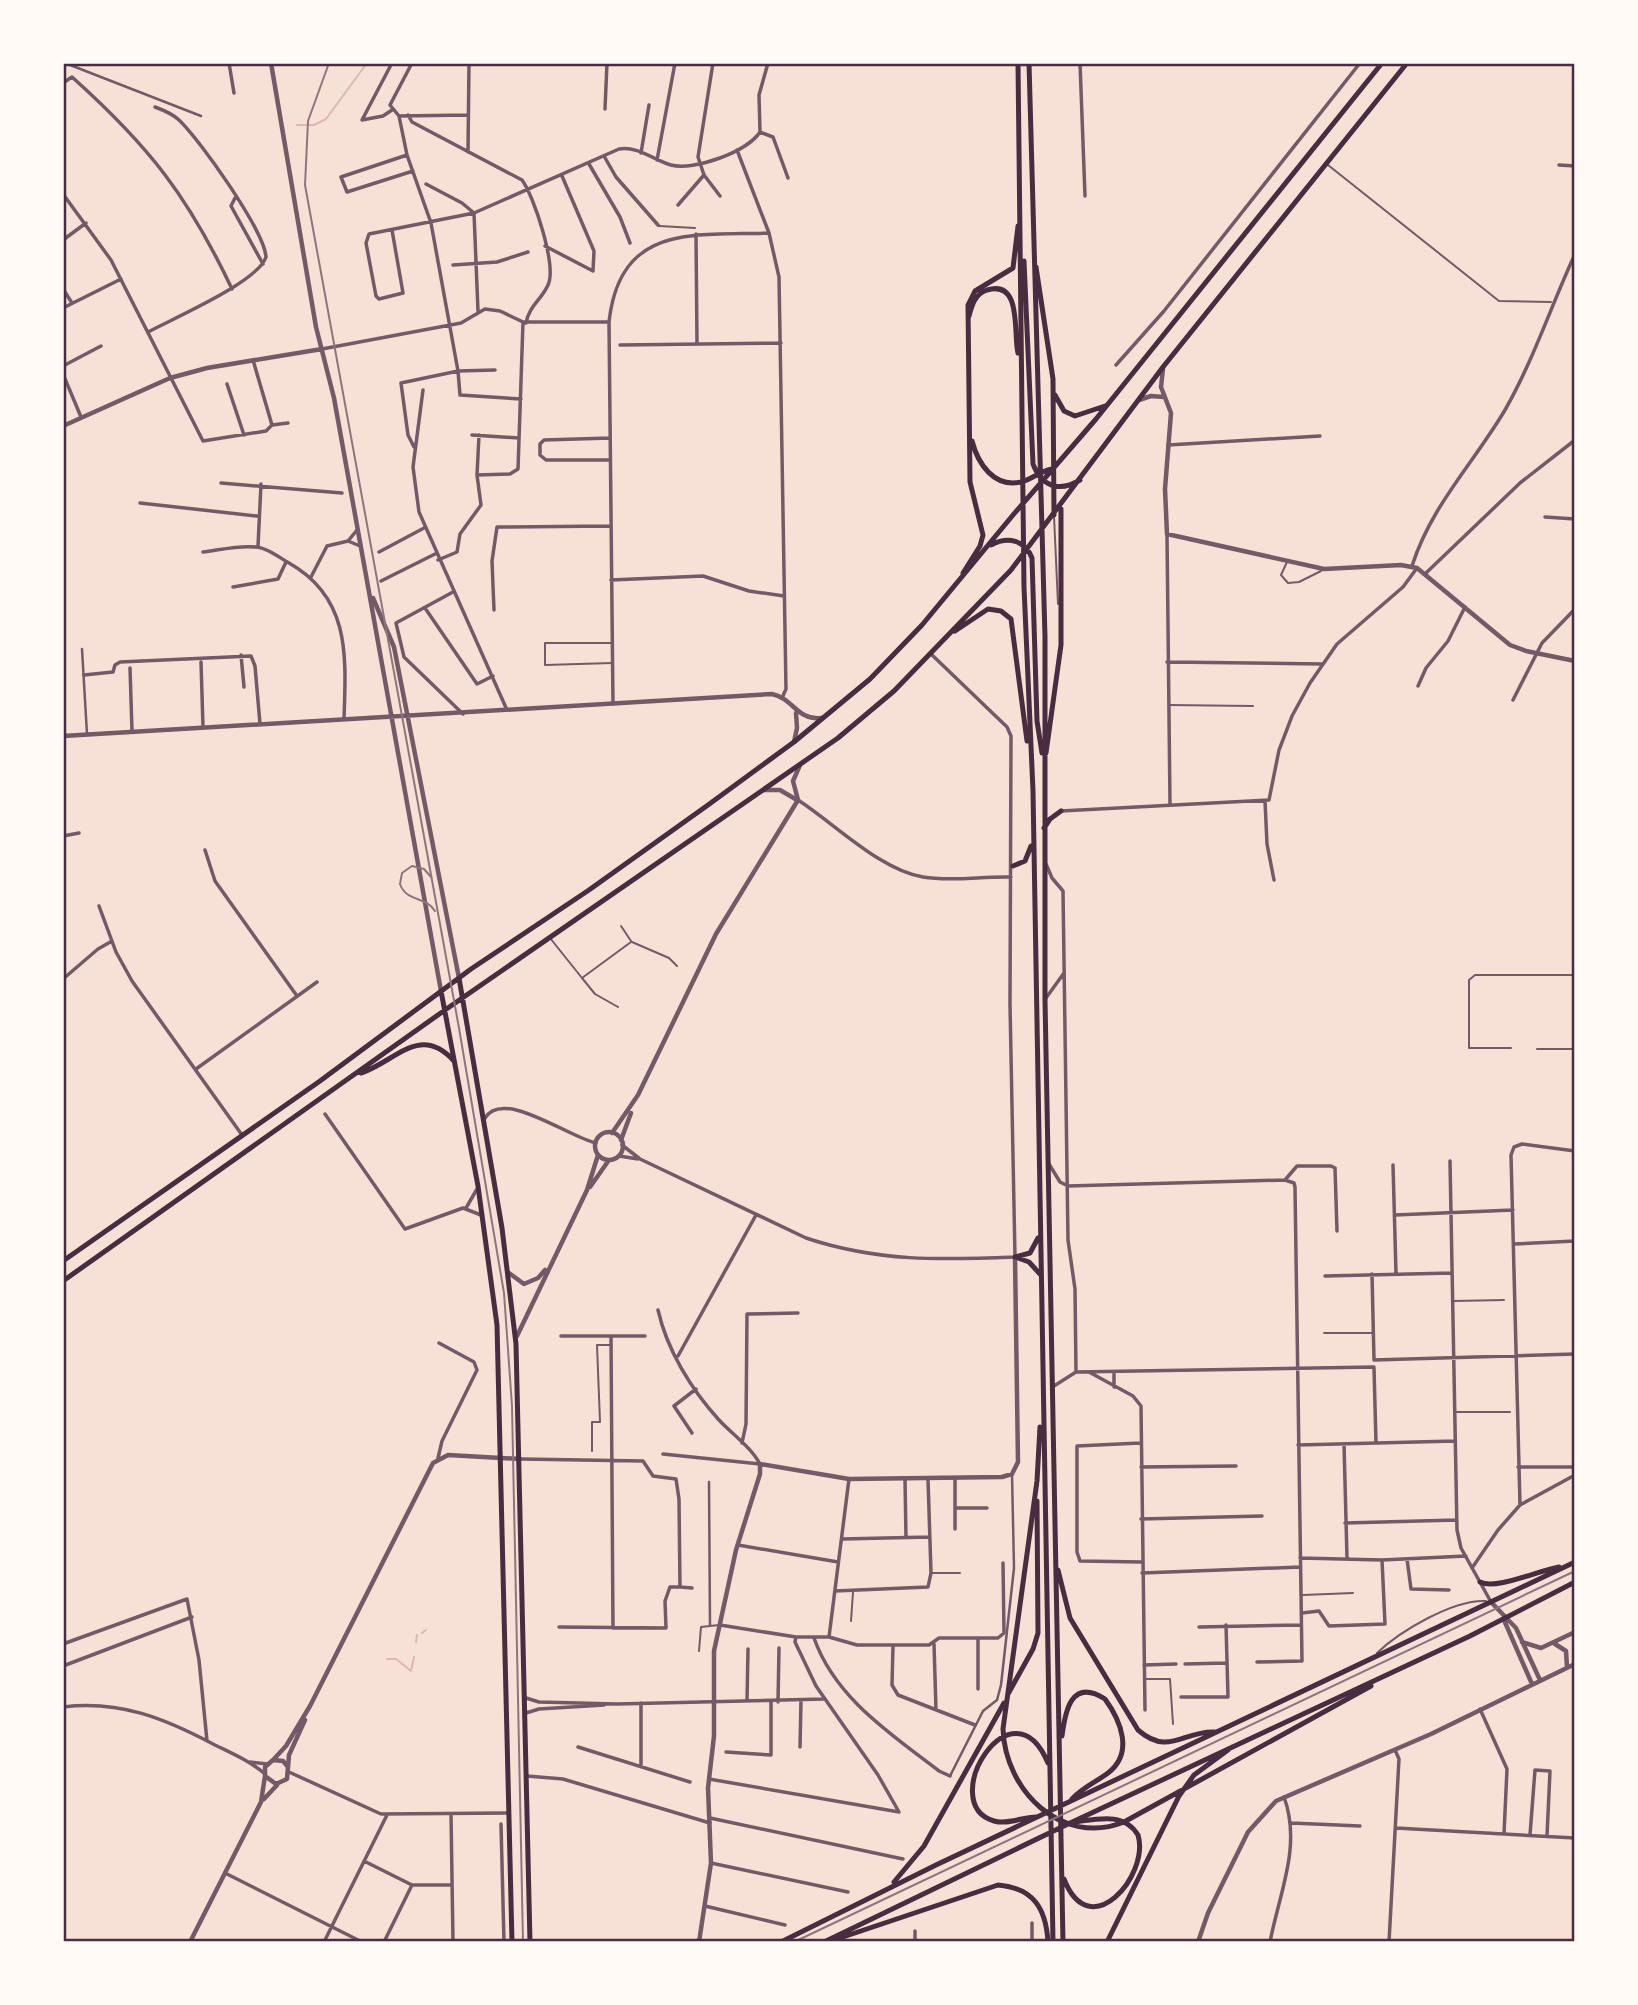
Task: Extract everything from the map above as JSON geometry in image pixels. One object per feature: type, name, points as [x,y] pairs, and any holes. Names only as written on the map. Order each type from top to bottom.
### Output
[{"type":"main road","points":[[1018,63],[1024,587],[1033,832],[1051,1942]]},
{"type":"main road","points":[[1029,63],[1041,439],[1045,1000],[1063,1942]]},
{"type":"main road","points":[[63,1261],[458,978],[589,890],[793,742],[900,649],[1108,405],[1382,63]]},
{"type":"main road","points":[[63,1281],[445,1010],[838,738],[931,654],[1028,549],[1163,367],[1407,63]]},
{"type":"main road","points":[[961,580],[983,535],[970,482],[968,305],[972,295],[1013,268],[1021,213]]},
{"type":"main road","points":[[1021,248],[1027,300],[1031,451],[1037,474],[1042,481],[1055,487],[1070,485],[1083,477]]},
{"type":"main road","points":[[1033,254],[1053,390],[1054,516]]},
{"type":"main road","points":[[968,323],[978,295],[992,289],[1007,293],[1014,306],[1020,358]]},
{"type":"main road","points":[[1053,390],[1060,408],[1070,415],[1084,416],[1108,405]]},
{"type":"main road","points":[[970,433],[980,463],[992,476],[1008,482],[1020,482],[1054,468]]},
{"type":"main road","points":[[1044,759],[1049,743],[1062,629],[1062,505]]},
{"type":"main road","points":[[984,551],[995,542],[1007,540],[1028,549],[1033,565],[1037,721],[1044,759]]},
{"type":"main road","points":[[954,632],[988,609],[1001,611],[1011,619],[1031,754]]},
{"type":"main road","points":[[1043,831],[1050,819],[1061,811]]},
{"type":"main road","points":[[1013,866],[1028,858],[1033,832]]},
{"type":"main road","points":[[458,978],[509,1273],[516,1344],[530,1942]]},
{"type":"main road","points":[[441,992],[478,1186],[497,1325],[512,1942]]},
{"type":"main road","points":[[354,1075],[368,1071],[415,1045],[438,1048],[455,1062]]},
{"type":"main road","points":[[1015,1257],[1033,1250],[1040,1228]]},
{"type":"main road","points":[[1015,1257],[1029,1262],[1041,1276]]},
{"type":"main road","points":[[1042,1410],[1037,1481],[1004,1708],[1003,1738],[1015,1778],[1030,1799],[1049,1815],[1073,1827],[1110,1827],[1141,1814],[1379,1680]]},
{"type":"main road","points":[[888,1888],[924,1846],[1035,1644],[1039,1604],[1037,1481]]},
{"type":"main road","points":[[1055,1553],[1069,1618],[1131,1723],[1148,1738],[1164,1742],[1186,1739],[1203,1732],[1215,1732]]},
{"type":"main road","points":[[781,1942],[888,1888],[1575,1562]]},
{"type":"main road","points":[[1479,1582],[1495,1586],[1529,1573],[1565,1566]]},
{"type":"main road","points":[[825,1941],[1230,1747],[1379,1680],[1575,1582]]},
{"type":"main road","points":[[1059,1749],[1065,1712],[1070,1701],[1084,1693],[1105,1699],[1121,1726],[1121,1757],[1110,1771],[1081,1790],[1070,1802]]},
{"type":"main road","points":[[1038,1817],[1003,1822],[988,1818],[973,1803],[971,1785],[991,1747],[1009,1734],[1022,1733],[1031,1738],[1040,1747],[1049,1766]]},
{"type":"main road","points":[[1107,1942],[1179,1796],[1194,1775],[1220,1759],[1230,1747]]},
{"type":"main road","points":[[1062,1872],[1067,1887],[1079,1902],[1089,1906],[1106,1905],[1120,1895],[1140,1849],[1135,1830],[1122,1820],[1105,1818],[1068,1824]]},
{"type":"main road","points":[[825,1941],[990,1886],[1016,1889],[1037,1902],[1045,1916],[1051,1942]]},
{"type":"street","points":[[65,63],[201,116]]},
{"type":"street","points":[[229,63],[234,93]]},
{"type":"street","points":[[271,63],[322,349],[362,547],[441,992]]},
{"type":"street","points":[[392,63],[362,120],[383,116],[392,110]]},
{"type":"street","points":[[412,63],[391,100],[392,110],[399,116],[407,155],[431,223],[460,395],[521,399]]},
{"type":"street","points":[[468,152],[469,63]]},
{"type":"street","points":[[605,109],[607,63]]},
{"type":"street","points":[[657,160],[675,63]]},
{"type":"street","points":[[713,63],[699,164],[720,196]]},
{"type":"street","points":[[760,132],[759,95],[768,63]]},
{"type":"street","points":[[1080,63],[1085,196]]},
{"type":"street","points":[[1116,365],[1164,311],[1360,63]]},
{"type":"street","points":[[63,83],[72,77],[156,160],[205,232],[232,289]]},
{"type":"street","points":[[641,153],[649,105]]},
{"type":"street","points":[[148,332],[232,289],[263,264],[265,248],[191,133],[176,117],[155,107]]},
{"type":"street","points":[[408,115],[412,122],[522,180],[529,189],[545,246],[550,279],[548,287],[531,308],[524,322],[515,472],[477,475]]},
{"type":"street","points":[[399,116],[468,115]]},
{"type":"street","points":[[392,230],[403,293],[379,299],[366,238],[371,234],[474,214],[623,148],[680,166],[699,164],[737,150],[760,132]]},
{"type":"street","points":[[760,132],[773,137],[788,178]]},
{"type":"street","points":[[737,150],[769,233],[779,277],[786,689],[782,698]]},
{"type":"street","points":[[407,155],[341,177],[347,192],[413,171]]},
{"type":"street","points":[[604,156],[616,177],[658,225]]},
{"type":"street","points":[[589,164],[620,217],[630,243]]},
{"type":"street","points":[[1559,164],[1575,166]]},
{"type":"street","points":[[678,205],[704,175]]},
{"type":"street","points":[[545,246],[593,271],[594,251],[562,176]]},
{"type":"street","points":[[426,184],[461,203],[474,214],[478,311]]},
{"type":"street","points":[[63,194],[86,223],[121,279],[203,441],[266,431],[272,425],[288,422]]},
{"type":"street","points":[[235,198],[231,206],[263,264]]},
{"type":"street","points":[[63,240],[86,223]]},
{"type":"street","points":[[613,704],[609,322],[616,287],[634,261],[663,241],[696,234],[769,233]]},
{"type":"street","points":[[696,234],[697,343]]},
{"type":"street","points":[[453,265],[503,261],[528,252]]},
{"type":"street","points":[[1061,811],[1265,801],[1273,793],[1277,761],[1292,716],[1322,664],[1345,635],[1403,587],[1414,567],[1428,523],[1505,410],[1542,336],[1553,303],[1575,254]]},
{"type":"street","points":[[63,308],[121,279]]},
{"type":"street","points":[[63,289],[72,303]]},
{"type":"street","points":[[63,426],[170,378],[253,360],[450,326],[465,322],[478,311],[500,311],[524,322],[609,322]]},
{"type":"street","points":[[620,345],[780,344]]},
{"type":"street","points":[[63,366],[101,346]]},
{"type":"street","points":[[253,360],[272,425]]},
{"type":"street","points":[[1163,367],[1160,383],[1171,409],[1167,534],[1170,804]]},
{"type":"street","points":[[414,447],[408,435],[401,383],[458,371],[495,370]]},
{"type":"street","points":[[63,374],[81,417]]},
{"type":"street","points":[[227,384],[244,435]]},
{"type":"street","points":[[423,390],[412,478],[425,528],[508,713]]},
{"type":"street","points":[[1137,402],[1151,396],[1165,398]]},
{"type":"street","points":[[472,435],[519,438]]},
{"type":"street","points":[[438,561],[457,552],[460,534],[480,507],[477,475],[479,435]]},
{"type":"street","points":[[1168,445],[1320,436]]},
{"type":"street","points":[[610,438],[544,440],[540,444],[540,456],[546,460],[610,460]]},
{"type":"street","points":[[1426,573],[1520,484],[1575,440]]},
{"type":"street","points":[[221,483],[261,484],[342,493]]},
{"type":"street","points":[[258,546],[257,516],[261,484]]},
{"type":"street","points":[[140,503],[257,516]]},
{"type":"street","points":[[1545,517],[1575,519]]},
{"type":"street","points":[[494,610],[492,561],[496,529],[611,526]]},
{"type":"street","points":[[379,552],[425,528]]},
{"type":"street","points":[[348,541],[358,529]]},
{"type":"street","points":[[1167,534],[1324,569],[1414,567],[1426,573],[1498,638],[1536,654],[1575,661]]},
{"type":"street","points":[[311,577],[327,546],[348,541],[362,547]]},
{"type":"street","points":[[203,552],[258,546],[311,577],[328,596],[339,621],[343,651],[344,719]]},
{"type":"street","points":[[381,581],[435,554]]},
{"type":"street","points":[[233,587],[278,579],[286,562]]},
{"type":"street","points":[[611,580],[704,576],[749,591],[784,596]]},
{"type":"street","points":[[369,588],[394,648],[458,978]]},
{"type":"street","points":[[453,592],[396,621],[404,657],[463,714]]},
{"type":"street","points":[[1418,686],[1426,668],[1448,641],[1465,607]]},
{"type":"street","points":[[425,608],[477,684],[493,676]]},
{"type":"street","points":[[1513,699],[1542,643],[1575,609]]},
{"type":"street","points":[[82,649],[87,734]]},
{"type":"street","points":[[814,1639],[832,1673],[866,1713],[950,1776],[983,1711],[997,1700],[1009,1639],[1014,1568],[1012,1474],[1018,1462],[1010,732],[931,654]]},
{"type":"street","points":[[84,675],[113,672],[116,663],[241,655],[254,660],[260,724]]},
{"type":"street","points":[[241,655],[244,687]]},
{"type":"street","points":[[201,662],[203,727]]},
{"type":"street","points":[[1167,662],[1322,664]]},
{"type":"street","points":[[130,668],[132,731]]},
{"type":"street","points":[[63,736],[391,716],[508,713],[772,695],[782,698],[796,712],[810,718],[823,717]]},
{"type":"street","points":[[793,742],[798,722],[796,712]]},
{"type":"street","points":[[587,1191],[598,1155],[596,1143],[602,1135],[612,1133],[631,1108],[711,944],[798,800],[793,781],[802,763]]},
{"type":"street","points":[[764,790],[780,790],[798,800],[888,863],[910,874],[931,878],[1011,877]]},
{"type":"street","points":[[1265,801],[1267,844],[1274,880]]},
{"type":"street","points":[[63,836],[79,833]]},
{"type":"street","points":[[205,850],[215,881],[298,996]]},
{"type":"street","points":[[1043,856],[1051,876],[1063,891],[1068,1186],[1076,1371]]},
{"type":"street","points":[[99,906],[112,942],[132,981],[242,1135]]},
{"type":"street","points":[[63,979],[98,949],[112,942]]},
{"type":"street","points":[[1045,1000],[1065,972]]},
{"type":"street","points":[[196,1069],[317,982]]},
{"type":"street","points":[[484,1124],[486,1115],[494,1108],[510,1106],[596,1143]]},
{"type":"street","points":[[619,1156],[631,1108]]},
{"type":"street","points":[[325,1114],[405,1229],[466,1208],[478,1186]]},
{"type":"street","points":[[612,1133],[640,1159],[756,1215],[830,1246],[882,1257],[1015,1257]]},
{"type":"street","points":[[1520,1505],[1511,1155],[1514,1147],[1522,1144],[1575,1151]]},
{"type":"street","points":[[598,1155],[610,1160]]},
{"type":"street","points":[[516,1344],[519,1327],[587,1191],[610,1160],[619,1156],[640,1159]]},
{"type":"street","points":[[1450,1161],[1459,1539],[1479,1582],[1504,1619],[1532,1684]]},
{"type":"street","points":[[1049,1164],[1055,1176],[1068,1186],[1285,1180],[1294,1183],[1302,1661],[1257,1662]]},
{"type":"street","points":[[1393,1165],[1396,1273]]},
{"type":"street","points":[[1285,1180],[1297,1166],[1335,1168],[1338,1231]]},
{"type":"street","points":[[466,1208],[483,1216]]},
{"type":"street","points":[[1395,1215],[1513,1210]]},
{"type":"street","points":[[677,1358],[756,1215]]},
{"type":"street","points":[[1514,1244],[1575,1241]]},
{"type":"street","points":[[509,1273],[519,1282],[529,1283],[541,1276],[550,1264]]},
{"type":"street","points":[[1325,1276],[1452,1273]]},
{"type":"street","points":[[1372,1274],[1376,1443]]},
{"type":"street","points":[[658,1310],[677,1358],[696,1389],[760,1464],[760,1474],[738,1545],[714,1651],[709,1779],[711,1863],[699,1942]]},
{"type":"street","points":[[741,1443],[746,1424],[747,1314],[798,1314]]},
{"type":"street","points":[[561,1336],[645,1336]]},
{"type":"street","points":[[611,1336],[613,1628]]},
{"type":"street","points":[[245,1760],[267,1764],[286,1746],[310,1706],[438,1458],[442,1441],[477,1370],[467,1358],[439,1343]]},
{"type":"street","points":[[1374,1360],[1575,1354]]},
{"type":"street","points":[[1054,1386],[1076,1371],[1374,1367]]},
{"type":"street","points":[[1088,1372],[1138,1399],[1141,1406],[1145,1710]]},
{"type":"street","points":[[1114,1372],[1114,1387]]},
{"type":"street","points":[[692,1433],[674,1406],[696,1389]]},
{"type":"street","points":[[1298,1445],[1455,1441]]},
{"type":"street","points":[[1140,1443],[1077,1446],[1075,1495],[1077,1552],[1080,1561],[1142,1562]]},
{"type":"street","points":[[1344,1444],[1348,1558]]},
{"type":"street","points":[[663,1454],[760,1464],[849,1479],[928,1479],[1012,1474]]},
{"type":"street","points":[[438,1458],[448,1455],[643,1461],[648,1464],[653,1476],[678,1480],[680,1587]]},
{"type":"street","points":[[1141,1467],[1236,1466]]},
{"type":"street","points":[[1518,1467],[1575,1466]]},
{"type":"street","points":[[1472,1568],[1520,1505],[1575,1475]]},
{"type":"street","points":[[955,1478],[955,1529]]},
{"type":"street","points":[[829,1637],[849,1479]]},
{"type":"street","points":[[905,1479],[906,1538]]},
{"type":"street","points":[[835,1591],[926,1589],[930,1584],[931,1573],[928,1479]]},
{"type":"street","points":[[709,1482],[710,1625]]},
{"type":"street","points":[[955,1508],[987,1508]]},
{"type":"street","points":[[1141,1519],[1262,1516]]},
{"type":"street","points":[[1345,1523],[1457,1520]]},
{"type":"street","points":[[842,1539],[930,1537]]},
{"type":"street","points":[[738,1545],[838,1562]]},
{"type":"street","points":[[1300,1558],[1382,1560],[1466,1556]]},
{"type":"street","points":[[1407,1559],[1408,1583],[1412,1589],[1449,1590]]},
{"type":"street","points":[[1301,1613],[1319,1611],[1329,1626],[1385,1624],[1382,1560]]},
{"type":"street","points":[[1002,1637],[1003,1563]]},
{"type":"street","points":[[1142,1573],[1300,1566]]},
{"type":"street","points":[[559,1627],[666,1628],[665,1601],[670,1587],[692,1588]]},
{"type":"street","points":[[63,1644],[181,1601],[188,1601],[207,1741]]},
{"type":"street","points":[[64,1666],[192,1617]]},
{"type":"street","points":[[1504,1619],[1516,1628],[1540,1681]]},
{"type":"street","points":[[720,1625],[814,1639],[829,1637],[858,1645],[934,1644]]},
{"type":"street","points":[[1181,1697],[1228,1697],[1226,1625]]},
{"type":"street","points":[[1199,1627],[1301,1625]]},
{"type":"street","points":[[1522,1642],[1537,1648],[1553,1644],[1575,1632]]},
{"type":"street","points":[[709,1779],[899,1812],[878,1775],[806,1667],[795,1642],[796,1637]]},
{"type":"street","points":[[936,1710],[934,1644],[939,1638],[1009,1639]]},
{"type":"street","points":[[978,1639],[978,1689]]},
{"type":"street","points":[[1553,1644],[1566,1651],[1566,1668]]},
{"type":"street","points":[[893,1646],[892,1685],[898,1695],[975,1725]]},
{"type":"street","points":[[778,1702],[779,1648]]},
{"type":"street","points":[[747,1702],[748,1650]]},
{"type":"street","points":[[1185,1664],[1226,1663]]},
{"type":"street","points":[[1144,1665],[1176,1664]]},
{"type":"street","points":[[1198,1942],[1224,1879],[1248,1832],[1264,1811],[1283,1796],[1395,1750],[1575,1664]]},
{"type":"street","points":[[526,1698],[539,1702],[617,1704]]},
{"type":"street","points":[[526,1713],[540,1709],[617,1704],[825,1699]]},
{"type":"street","points":[[800,1747],[801,1701]]},
{"type":"street","points":[[726,1752],[771,1755],[771,1702]]},
{"type":"street","points":[[641,1703],[641,1766]]},
{"type":"street","points":[[63,1707],[91,1705],[136,1710],[177,1725],[245,1760],[273,1783],[280,1784]]},
{"type":"street","points":[[261,1802],[280,1784],[289,1770],[289,1755],[310,1706]]},
{"type":"street","points":[[1480,1709],[1507,1769],[1504,1834]]},
{"type":"street","points":[[578,1748],[690,1782]]},
{"type":"street","points":[[1389,1942],[1399,1759],[1395,1750]]},
{"type":"street","points":[[273,1760],[280,1760],[289,1770],[387,1815],[510,1813]]},
{"type":"street","points":[[190,1942],[261,1802],[267,1764]]},
{"type":"street","points":[[1530,1835],[1535,1770],[1550,1771],[1547,1836]]},
{"type":"street","points":[[527,1776],[563,1779],[710,1821],[903,1859]]},
{"type":"street","points":[[1270,1942],[1289,1861],[1291,1823],[1283,1796]]},
{"type":"street","points":[[451,1814],[453,1942]]},
{"type":"street","points":[[324,1942],[387,1815]]},
{"type":"street","points":[[1291,1823],[1360,1826]]},
{"type":"street","points":[[501,1824],[504,1942]]},
{"type":"street","points":[[1396,1828],[1575,1838]]},
{"type":"street","points":[[364,1861],[412,1885],[452,1885]]},
{"type":"street","points":[[711,1863],[848,1892]]},
{"type":"street","points":[[225,1873],[362,1942]]},
{"type":"street","points":[[384,1942],[412,1885]]},
{"type":"street","points":[[705,1906],[785,1925]]},
{"type":"street","points":[[1032,1923],[1032,1942]]},
{"type":"street","points":[[915,1931],[915,1942]]},
{"type":"lane","points":[[1328,164],[1499,301],[1553,303]]},
{"type":"lane","points":[[658,225],[695,228]]},
{"type":"lane","points":[[1054,516],[1055,578],[1062,629]]},
{"type":"lane","points":[[1287,561],[1282,575],[1288,583],[1299,582],[1324,569]]},
{"type":"lane","points":[[612,643],[545,643],[545,665],[613,663]]},
{"type":"lane","points":[[1168,705],[1253,706]]},
{"type":"lane","points":[[621,926],[631,942],[669,958],[677,966]]},
{"type":"lane","points":[[550,937],[595,994],[618,1007]]},
{"type":"lane","points":[[582,978],[631,942]]},
{"type":"lane","points":[[1511,1048],[1469,1048],[1469,980],[1475,975],[1575,975]]},
{"type":"lane","points":[[1537,1049],[1575,1049]]},
{"type":"lane","points":[[1453,1301],[1504,1300]]},
{"type":"lane","points":[[1324,1333],[1373,1333]]},
{"type":"lane","points":[[611,1345],[597,1345],[597,1395],[611,1395]]},
{"type":"lane","points":[[592,1451],[592,1422],[600,1422],[600,1395]]},
{"type":"lane","points":[[1455,1412],[1510,1412]]},
{"type":"lane","points":[[931,1573],[960,1573]]},
{"type":"lane","points":[[851,1622],[853,1591]]},
{"type":"lane","points":[[1301,1595],[1353,1593]]},
{"type":"lane","points":[[1372,1658],[1405,1633],[1449,1609],[1469,1602],[1491,1602]]},
{"type":"lane","points":[[699,1651],[701,1627],[720,1625]]},
{"type":"lane","points":[[1144,1679],[1170,1679],[1173,1724]]},
{"type":"waterway","points":[[297,125],[314,125],[326,119],[367,63]]},
{"type":"waterway","points":[[422,1633],[426,1630]]},
{"type":"waterway","points":[[416,1642],[417,1635]]},
{"type":"waterway","points":[[387,1659],[396,1659],[411,1671],[414,1657]]},
{"type":"tram line","points":[[329,63],[308,121],[305,185],[459,1028],[504,1293],[512,1406],[523,1942]]},
{"type":"tram line","points":[[431,877],[424,869],[412,866],[402,873],[400,884],[407,894],[427,903],[435,911]]},
{"type":"tram line","points":[[794,1942],[1575,1571]]}]
